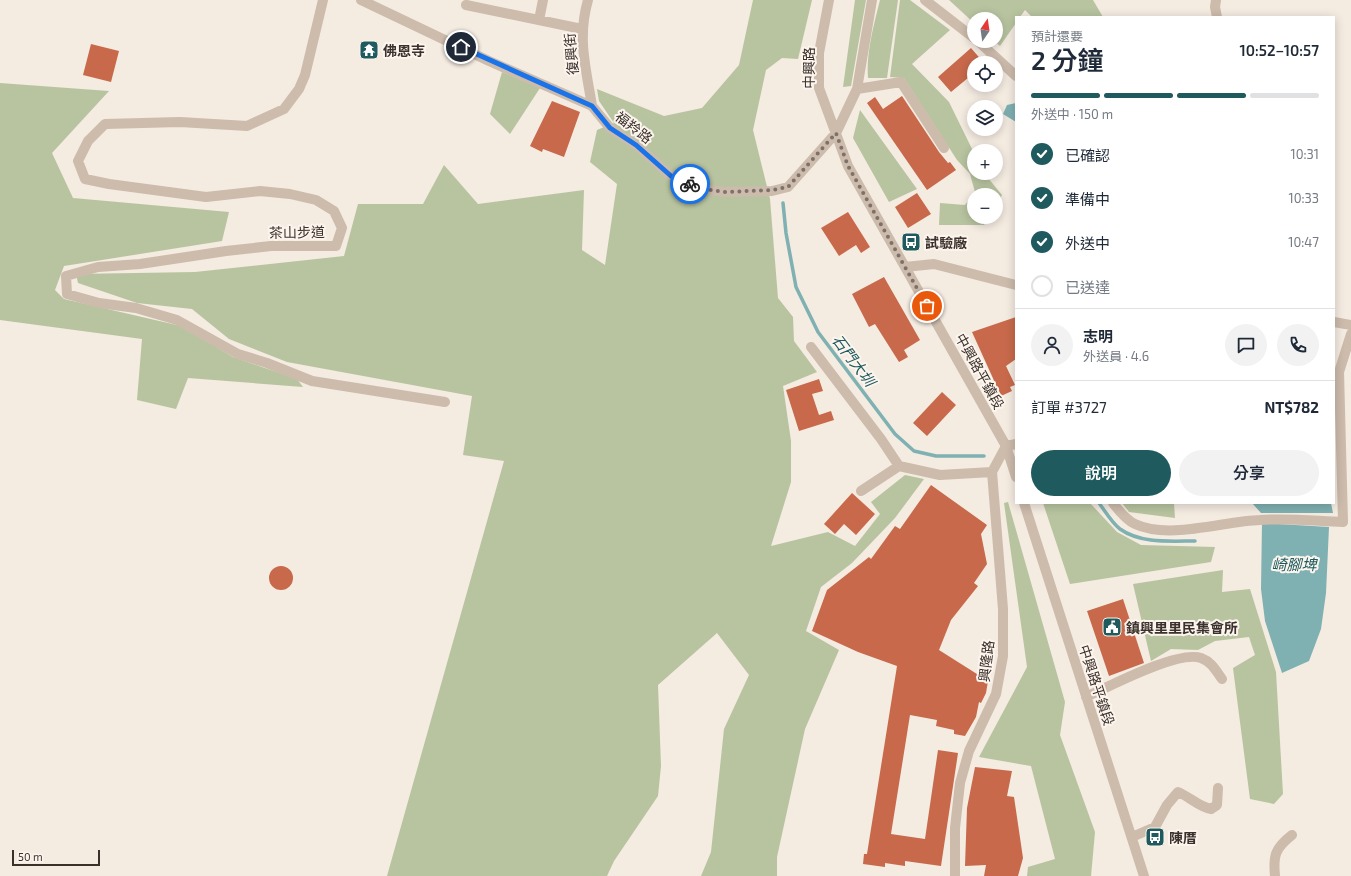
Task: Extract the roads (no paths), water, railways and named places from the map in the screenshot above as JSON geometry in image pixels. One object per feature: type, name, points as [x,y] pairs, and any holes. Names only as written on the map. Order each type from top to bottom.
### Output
[{"type":"street","name":"茶山步道","points":[[323,0],[309,62],[302,82],[299,89],[284,109],[248,126],[180,122],[105,124],[88,141],[78,162],[84,179],[109,184],[206,197],[260,191],[290,194],[316,200],[334,211],[342,228],[336,246],[271,246],[140,264],[98,267],[66,276],[67,294],[99,303],[136,308],[177,320],[238,354],[267,363],[312,381],[446,402]]},
{"type":"street","name":"福羚路","points":[[361,0],[489,61],[592,106],[610,128],[636,145],[671,176],[710,190],[772,190],[788,187],[836,133],[857,89],[872,0]]},
{"type":"street","points":[[539,20],[543,0]]},
{"type":"street","name":"復興街","points":[[588,0],[582,29],[582,47],[592,106]]},
{"type":"street","name":"中興路","points":[[829,0],[819,53],[819,88],[836,133]]},
{"type":"street","points":[[925,0],[967,33]]},
{"type":"street","points":[[1216,0],[1215,7],[1217,16]]},
{"type":"street","points":[[466,5],[582,29]]},
{"type":"street","points":[[986,48],[1015,75]]},
{"type":"street","points":[[857,89],[901,82],[944,148]]},
{"type":"street","name":"中興路平鎮段","points":[[836,133],[848,166],[905,267],[1011,445],[1015,471]]},
{"type":"street","points":[[905,267],[934,264],[1015,284]]},
{"type":"street","points":[[1335,322],[1351,325]]},
{"type":"street","points":[[1114,504],[1125,517],[1135,524],[1156,530],[1202,528],[1259,520],[1343,522],[1339,372],[1351,334]]},
{"type":"street","points":[[811,348],[881,439],[899,466],[940,475],[992,472],[1011,445]]},
{"type":"street","points":[[861,491],[899,466]]},
{"type":"street","name":"興隆路","points":[[955,876],[955,828],[960,783],[969,751],[996,694],[1003,656],[1003,609],[992,472]]},
{"type":"street","name":"中興路平鎮段","points":[[1024,504],[1144,876]]},
{"type":"street","points":[[1086,697],[1134,675],[1182,657],[1200,658],[1212,664],[1222,680]]},
{"type":"street","points":[[1132,837],[1154,827],[1167,805],[1178,792],[1187,796],[1203,808],[1211,809],[1217,805],[1218,788]]},
{"type":"street","points":[[1275,876],[1273,858],[1282,842],[1292,835]]},
{"type":"water","points":[[1015,103],[1015,121],[1003,114],[1007,105]]},
{"type":"water","points":[[1253,504],[1331,504],[1333,513],[1261,513]]},
{"type":"water","name":"崎腳埤","points":[[1262,523],[1329,527],[1326,593],[1321,629],[1309,661],[1282,673],[1265,621],[1261,589]]},
{"type":"waterway","name":"石門大圳","points":[[783,203],[786,233],[796,287],[818,332],[895,434],[914,451],[936,456],[984,456]]},
{"type":"waterway","name":"石門大圳","points":[[1100,504],[1114,524],[1128,534],[1156,541],[1195,541]]},
{"type":"place","name":"佛恩寺","points":[[369,50]]},
{"type":"place","name":"試驗廠","points":[[911,242]]},
{"type":"place","name":"鎮興里里民集會所","points":[[1112,627]]},
{"type":"place","name":"陳厝","points":[[1155,837]]}]
